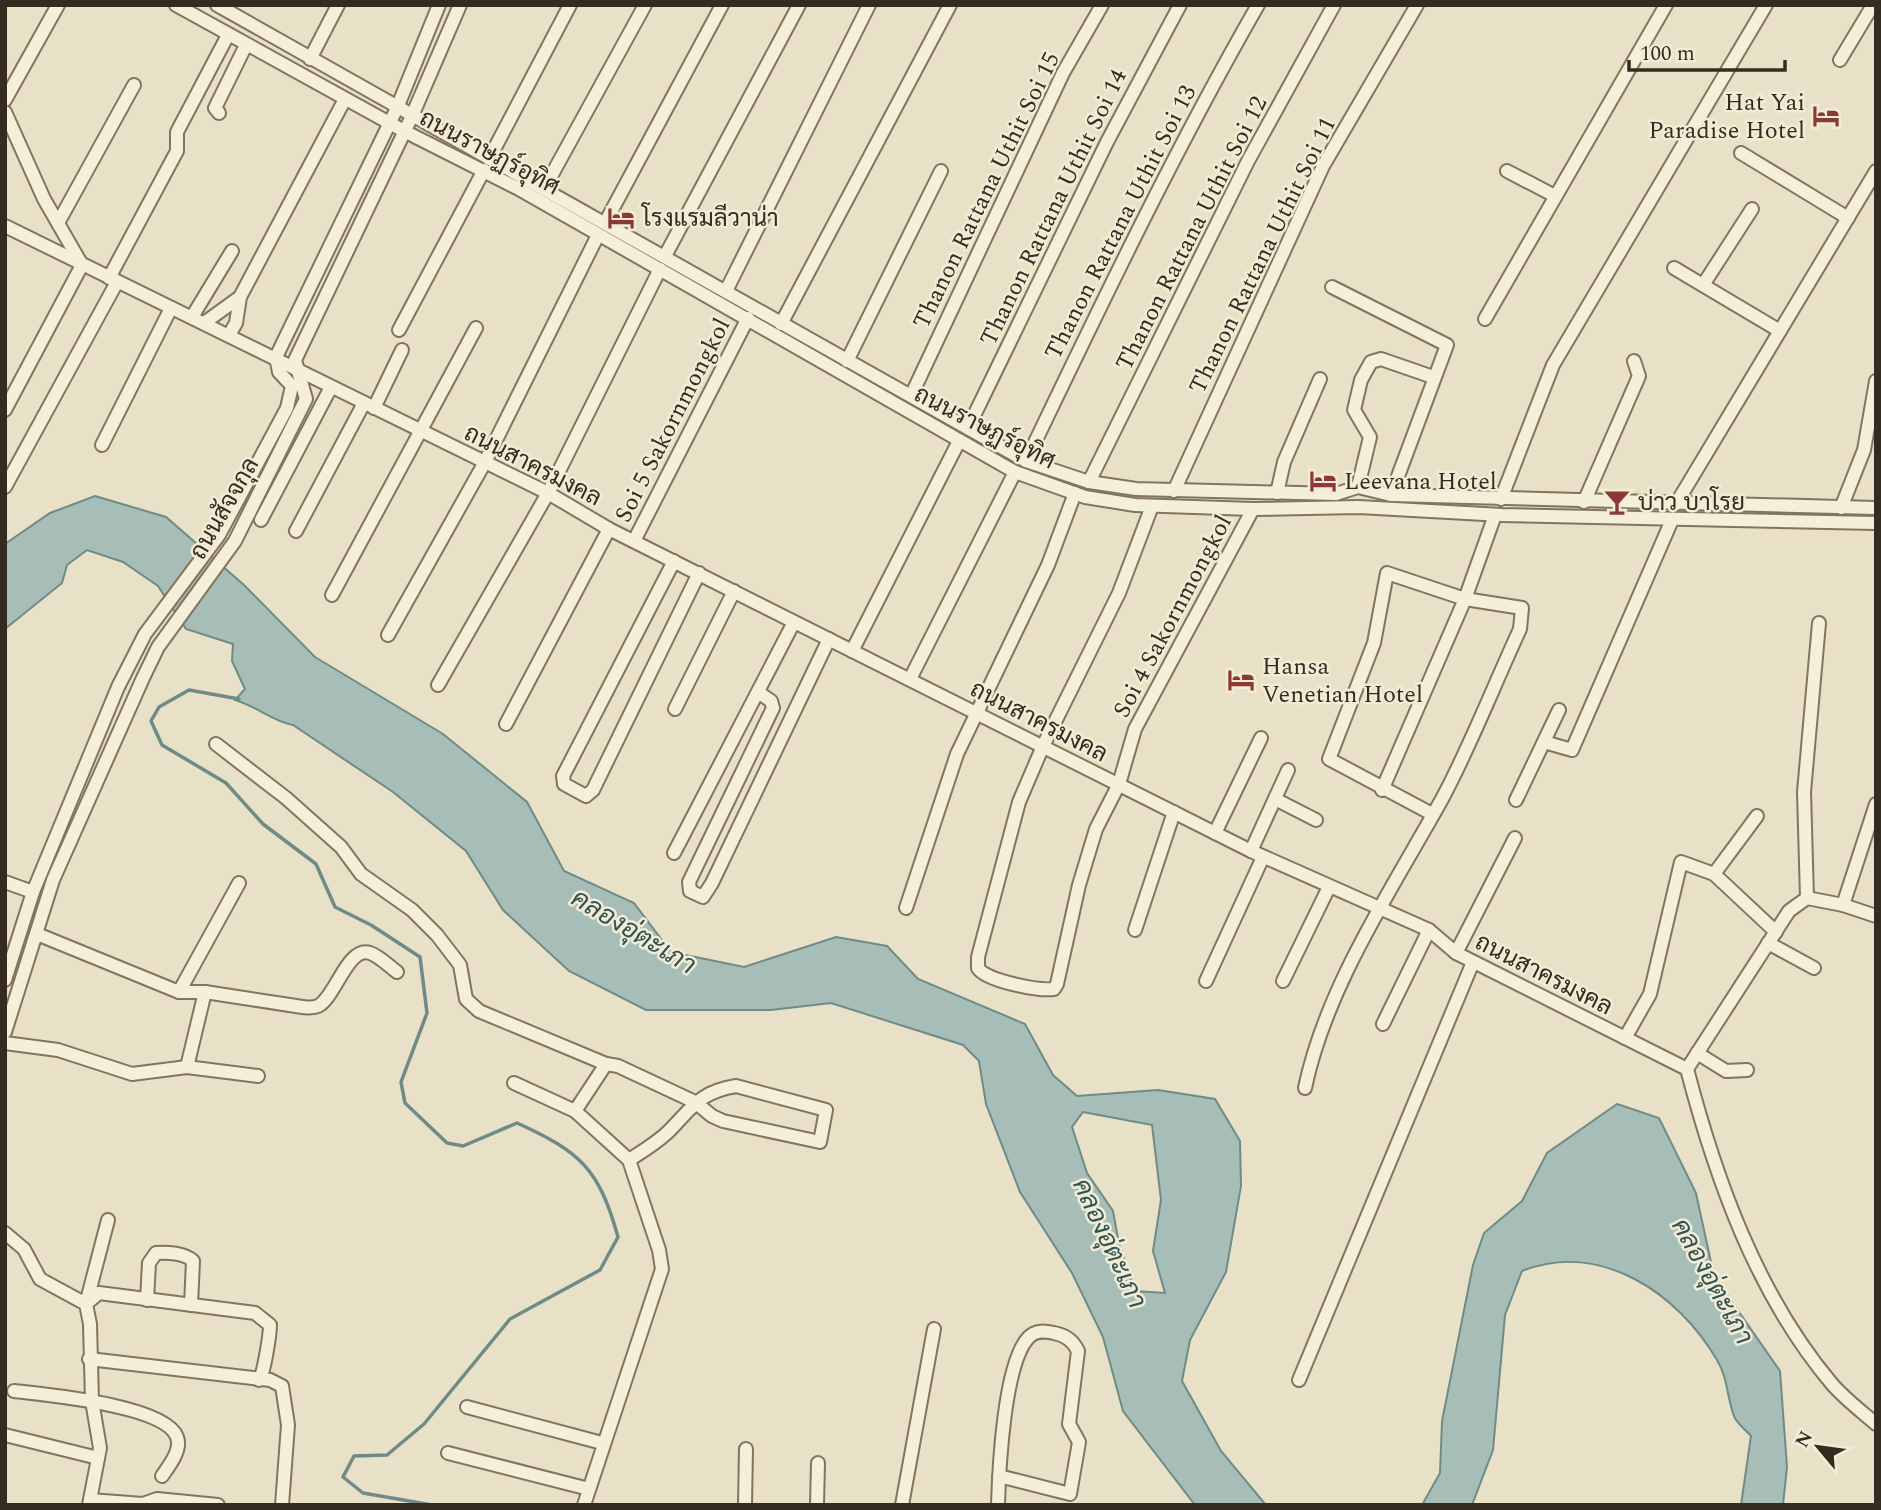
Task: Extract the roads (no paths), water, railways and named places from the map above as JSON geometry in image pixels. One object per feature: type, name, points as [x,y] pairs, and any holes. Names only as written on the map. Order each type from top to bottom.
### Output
[{"type":"street","points":[[5,100],[58,5]]},
{"type":"street","name":"ถนนราษฏร์อุทิศ","points":[[176,5],[404,131],[544,190],[727,289],[818,352],[959,441],[1015,472],[1075,494],[1152,506],[1253,509],[1359,507],[1495,515],[1876,523]]},
{"type":"street","name":"ถนนราษฏร์อุทิศ","points":[[217,5],[412,116],[598,235],[748,318],[818,352],[847,361],[1026,461],[1089,482],[1136,489],[1336,494],[1358,487]]},
{"type":"street","points":[[310,59],[338,5]]},
{"type":"street","points":[[276,357],[397,108],[439,5]]},
{"type":"street","points":[[295,368],[295,360],[412,116],[460,5]]},
{"type":"street","points":[[399,330],[570,5]]},
{"type":"street","points":[[544,190],[645,5]]},
{"type":"street","points":[[605,223],[722,5]]},
{"type":"street","points":[[666,256],[799,5]]},
{"type":"street","points":[[727,289],[869,5]]},
{"type":"street","points":[[780,324],[950,5]]},
{"type":"street","name":"Thanon Rattana Uthit Soi 15","points":[[911,396],[1063,73],[1102,5]]},
{"type":"street","name":"Thanon Rattana Uthit Soi 14","points":[[968,428],[1107,142],[1180,5]]},
{"type":"street","name":"Thanon Rattana Uthit Soi 13","points":[[1026,461],[1145,215],[1208,92],[1258,5]]},
{"type":"street","name":"Thanon Rattana Uthit Soi 12","points":[[1089,482],[1248,161],[1334,5]]},
{"type":"street","name":"Thanon Rattana Uthit Soi 11","points":[[1174,491],[1323,166],[1417,5]]},
{"type":"street","points":[[1485,319],[1666,5]]},
{"type":"street","points":[[1501,499],[1553,365],[1766,5]]},
{"type":"street","points":[[1840,60],[1873,5]]},
{"type":"street","points":[[5,487],[174,158],[177,132],[228,35]]},
{"type":"street","points":[[219,113],[215,108],[246,45]]},
{"type":"street","points":[[58,223],[134,85]]},
{"type":"street","points":[[229,335],[236,323],[240,297],[345,99]]},
{"type":"street","points":[[5,112],[58,223],[82,265],[5,410]]},
{"type":"street","points":[[1741,153],[1848,218]]},
{"type":"street","points":[[847,361],[941,171]]},
{"type":"street","points":[[1507,171],[1555,196]]},
{"type":"street","points":[[1676,504],[1874,177]]},
{"type":"street","points":[[1703,285],[1752,209]]},
{"type":"street","name":"ถนนสาครมงคล","points":[[5,226],[548,493],[609,529],[1257,854],[1429,930],[1456,953],[1687,1069]]},
{"type":"street","points":[[388,635],[485,463],[598,235]]},
{"type":"street","points":[[192,317],[215,289],[232,251]]},
{"type":"street","points":[[1674,268],[1780,331]]},
{"type":"street","points":[[438,685],[548,493],[660,269]]},
{"type":"street","points":[[1332,287],[1447,345],[1391,495]]},
{"type":"street","points":[[204,323],[240,297]]},
{"type":"street","points":[[102,445],[171,308]]},
{"type":"street","name":"Soi 5 Sakornmongkol","points":[[634,541],[748,318]]},
{"type":"street","points":[[332,595],[422,433],[476,328]]},
{"type":"street","points":[[296,531],[402,350]]},
{"type":"street","name":"ถนนสัจจกุล","points":[[5,980],[33,892],[118,687],[145,634],[219,535],[292,397],[292,386],[279,372],[276,357]]},
{"type":"street","points":[[1433,377],[1381,359],[1371,362],[1361,380],[1354,410],[1370,437],[1358,487],[1391,495],[1876,508]]},
{"type":"street","points":[[1584,502],[1639,376],[1634,361]]},
{"type":"street","name":"ถนนสัจจกุล","points":[[5,1032],[53,880],[158,647],[235,541],[306,399],[295,368]]},
{"type":"street","points":[[1277,493],[1284,461],[1320,379]]},
{"type":"street","points":[[1841,508],[1864,450],[1873,412],[1876,381]]},
{"type":"street","points":[[261,520],[331,387]]},
{"type":"street","points":[[852,650],[959,441]]},
{"type":"street","points":[[910,679],[1015,472]]},
{"type":"street","points":[[906,908],[957,754],[1048,565],[1075,494]]},
{"type":"street","points":[[1336,494],[1336,509]]},
{"type":"street","points":[[1043,746],[1119,593],[1152,506]]},
{"type":"street","name":"Soi 4 Sakornmongkol","points":[[1043,746],[1020,802],[978,957],[978,968],[985,975],[1037,989],[1054,989],[1082,874],[1096,829],[1119,784],[1135,729],[1253,509]]},
{"type":"street","points":[[1382,790],[1465,599],[1495,515]]},
{"type":"street","points":[[1544,743],[1572,750],[1672,520]]},
{"type":"street","points":[[506,724],[609,529]]},
{"type":"street","points":[[674,561],[563,776],[564,784],[578,794],[586,796],[593,790],[699,573]]},
{"type":"street","points":[[1305,1088],[1313,1050],[1379,907],[1432,814],[1464,751],[1520,629],[1522,608],[1465,599],[1387,573],[1374,643],[1329,760],[1432,814]]},
{"type":"street","points":[[675,709],[734,591]]},
{"type":"street","points":[[674,853],[794,622]]},
{"type":"street","points":[[1807,898],[1804,792],[1819,623]]},
{"type":"street","points":[[758,692],[771,701],[773,708],[689,881],[690,891],[698,896],[704,897],[712,883],[829,639]]},
{"type":"street","points":[[1516,800],[1559,709]]},
{"type":"street","points":[[1215,833],[1261,738]]},
{"type":"street","points":[[216,744],[286,798],[341,847],[361,874],[412,909],[438,935],[460,965],[466,999],[480,1011],[606,1064],[618,1066],[695,1102],[723,1121],[820,1142],[826,1110],[736,1086],[695,1102],[668,1132],[629,1160]]},
{"type":"street","points":[[1206,982],[1288,770]]},
{"type":"street","points":[[1275,799],[1317,820]]},
{"type":"street","points":[[1843,905],[1876,804]]},
{"type":"street","points":[[1135,930],[1174,812]]},
{"type":"street","points":[[1714,874],[1757,816]]},
{"type":"street","points":[[1456,953],[1515,838]]},
{"type":"street","points":[[1625,1038],[1650,994],[1681,862],[1714,874],[1772,938],[1814,968]]},
{"type":"street","points":[[5,883],[33,892]]},
{"type":"street","points":[[179,992],[239,883]]},
{"type":"street","points":[[1283,981],[1329,887]]},
{"type":"street","points":[[1876,916],[1843,905],[1807,898],[1789,912],[1687,1069],[1747,1248],[1768,1291],[1833,1385],[1876,1424]]},
{"type":"street","points":[[1383,1024],[1429,930]]},
{"type":"street","points":[[37,934],[179,992],[205,992],[309,1007],[323,1002],[357,955],[370,953],[397,972]]},
{"type":"street","points":[[1299,1380],[1473,962]]},
{"type":"street","points":[[187,1067],[205,992]]},
{"type":"street","points":[[5,1043],[58,1050],[132,1074],[187,1067],[258,1076]]},
{"type":"street","points":[[1698,1053],[1726,1071],[1747,1070]]},
{"type":"street","points":[[575,1111],[606,1064]]},
{"type":"street","points":[[514,1083],[575,1111],[629,1160],[659,1250],[662,1269],[602,1443],[584,1505]]},
{"type":"street","points":[[108,1220],[86,1304],[90,1324],[92,1401],[100,1448],[90,1502],[143,1504],[157,1499],[218,1505]]},
{"type":"street","points":[[5,1233],[24,1249],[40,1279],[86,1304]]},
{"type":"street","points":[[147,1300],[149,1263],[156,1253],[163,1253],[188,1256],[193,1261],[191,1305]]},
{"type":"street","points":[[86,1304],[99,1293],[255,1312],[267,1320],[270,1338],[264,1351],[264,1373],[260,1380]]},
{"type":"street","points":[[902,1505],[934,1329]]},
{"type":"street","points":[[998,1505],[999,1476],[1006,1412],[1017,1358],[1027,1339],[1034,1333],[1069,1338],[1078,1351],[1069,1424],[1079,1442],[1070,1494],[999,1476]]},
{"type":"street","points":[[89,1359],[277,1383],[285,1391],[288,1425],[282,1505]]},
{"type":"street","points":[[14,1391],[92,1401],[145,1412],[171,1428],[178,1444],[162,1476]]},
{"type":"street","points":[[467,1407],[602,1443]]},
{"type":"street","points":[[5,1435],[98,1458]]},
{"type":"street","points":[[745,1505],[746,1449]]},
{"type":"street","points":[[448,1453],[589,1489]]},
{"type":"street","points":[[817,1505],[818,1464]]},
{"type":"water","name":"คลองอุ่ตะเภา","points":[[95,496],[166,517],[244,585],[315,657],[443,734],[527,802],[564,871],[634,903],[671,952],[744,967],[836,937],[887,946],[918,979],[1025,1024],[1053,1075],[1077,1096],[1158,1090],[1215,1099],[1240,1141],[1241,1186],[1226,1272],[1190,1340],[1182,1381],[1221,1451],[1266,1505],[1195,1505],[1123,1411],[1103,1337],[1072,1273],[1020,1192],[986,1104],[979,1061],[963,1045],[831,1003],[771,1010],[646,1010],[569,971],[503,910],[466,851],[393,792],[293,725],[235,700],[245,689],[232,661],[233,644],[186,629],[158,586],[123,562],[87,550],[67,565],[62,583],[5,629],[5,544],[50,513]],"holes":[[[1083,1112],[1152,1125],[1161,1200],[1153,1251],[1165,1293],[1135,1291],[1119,1244],[1113,1211],[1087,1173],[1072,1127]]]},
{"type":"water","name":"คลองอุ่ตะเภา","points":[[1617,1104],[1659,1118],[1696,1193],[1714,1276],[1780,1371],[1787,1467],[1783,1505],[1741,1505],[1751,1436],[1735,1419],[1721,1367],[1701,1336],[1681,1313],[1659,1294],[1608,1268],[1580,1262],[1551,1263],[1522,1271],[1505,1315],[1493,1450],[1472,1505],[1422,1505],[1440,1473],[1442,1421],[1473,1265],[1484,1233],[1522,1201],[1547,1153]]},
{"type":"waterway","points":[[239,699],[189,690],[159,707],[151,721],[162,745],[226,783],[263,824],[316,864],[335,907],[371,925],[420,957],[427,1013],[401,1082],[405,1103],[447,1143],[463,1146],[517,1123],[557,1143],[584,1165],[595,1179],[618,1237],[600,1270],[510,1319],[424,1424],[387,1455],[354,1456],[343,1477],[363,1493],[432,1505]]},
{"type":"place","name":"Hat Yai Paradise Hotel","points":[[1826,116]]},
{"type":"place","name":"โรงแรมลีวาน่า","points":[[621,218]]},
{"type":"place","name":"Leevana Hotel","points":[[1323,481]]},
{"type":"place","name":"บ่าว บาโรย","points":[[1617,502]]},
{"type":"place","name":"Hansa Venetian Hotel","points":[[1241,680]]}]
